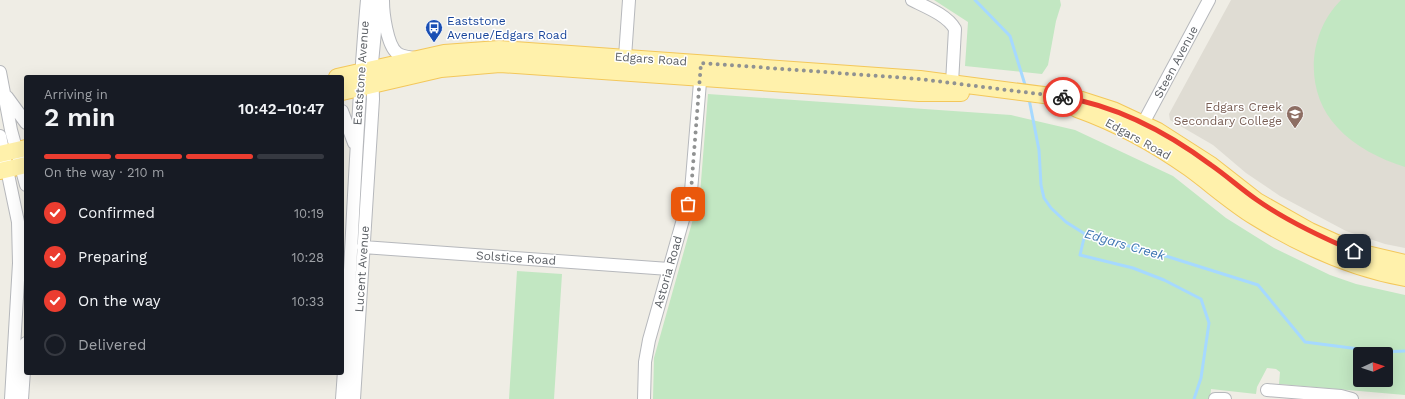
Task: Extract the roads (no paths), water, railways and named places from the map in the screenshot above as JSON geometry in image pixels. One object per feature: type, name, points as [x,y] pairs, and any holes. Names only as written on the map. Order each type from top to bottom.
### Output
[{"type":"main road","name":"Edgars Road","points":[[344,91],[367,78],[419,58],[466,51],[499,49],[625,57],[701,70],[919,93],[1000,92]]},
{"type":"main road","name":"Edgars Road","points":[[344,77],[367,78],[422,73],[480,64],[701,70],[920,79],[1058,100],[1095,116],[1140,130],[1198,155],[1257,201],[1288,219],[1354,251],[1405,264]]},
{"type":"main road","name":"Edgars Road","points":[[1140,130],[1253,216],[1307,247],[1362,269],[1405,278]]},
{"type":"street","name":"Eaststone Avenue","points":[[367,0],[369,138]]},
{"type":"street","name":"Eaststone Avenue","points":[[355,146],[367,78],[378,0]]},
{"type":"street","points":[[383,0],[386,27],[392,47],[402,56],[419,58]]},
{"type":"street","points":[[625,57],[629,0]]},
{"type":"street","points":[[912,0],[944,19],[955,30],[956,38],[952,83]]},
{"type":"street","name":"Steen Avenue","points":[[1140,130],[1209,0]]},
{"type":"street","name":"Astoria Road","points":[[644,399],[645,362],[649,340],[691,191],[701,70]]},
{"type":"street","points":[[0,72],[12,130],[12,151],[18,222],[19,263],[11,399]]},
{"type":"street","points":[[5,94],[24,120]]},
{"type":"street","points":[[344,116],[355,146]]},
{"type":"street","points":[[0,136],[12,151]]},
{"type":"street","name":"Lucent Avenue","points":[[354,399],[369,138]]},
{"type":"street","name":"Lucent Avenue","points":[[344,369],[351,264],[355,146]]},
{"type":"street","points":[[14,168],[24,182]]},
{"type":"street","name":"Solstice Road","points":[[363,247],[669,269]]},
{"type":"street","points":[[22,399],[24,371]]},
{"type":"street","name":"Lucent Avenue","points":[[342,399],[344,375]]},
{"type":"street","points":[[1267,390],[1341,396],[1352,399]]},
{"type":"street","points":[[1215,399],[1224,399]]},
{"type":"waterway","name":"Edgars Creek","points":[[975,0],[1010,36],[1026,88]]},
{"type":"waterway","name":"Edgars Creek","points":[[1029,99],[1039,150],[1041,185],[1044,198],[1051,208],[1066,222],[1085,234],[1169,257],[1258,285],[1305,342],[1382,352],[1405,351]]},
{"type":"waterway","points":[[1085,234],[1080,255],[1133,268],[1164,280],[1201,299],[1209,323],[1201,378],[1194,399]]},
{"type":"place","name":"Eaststone Avenue/Edgars Road","points":[[434,43]]},
{"type":"place","name":"Edgars Creek Secondary College","points":[[1295,129]]}]
